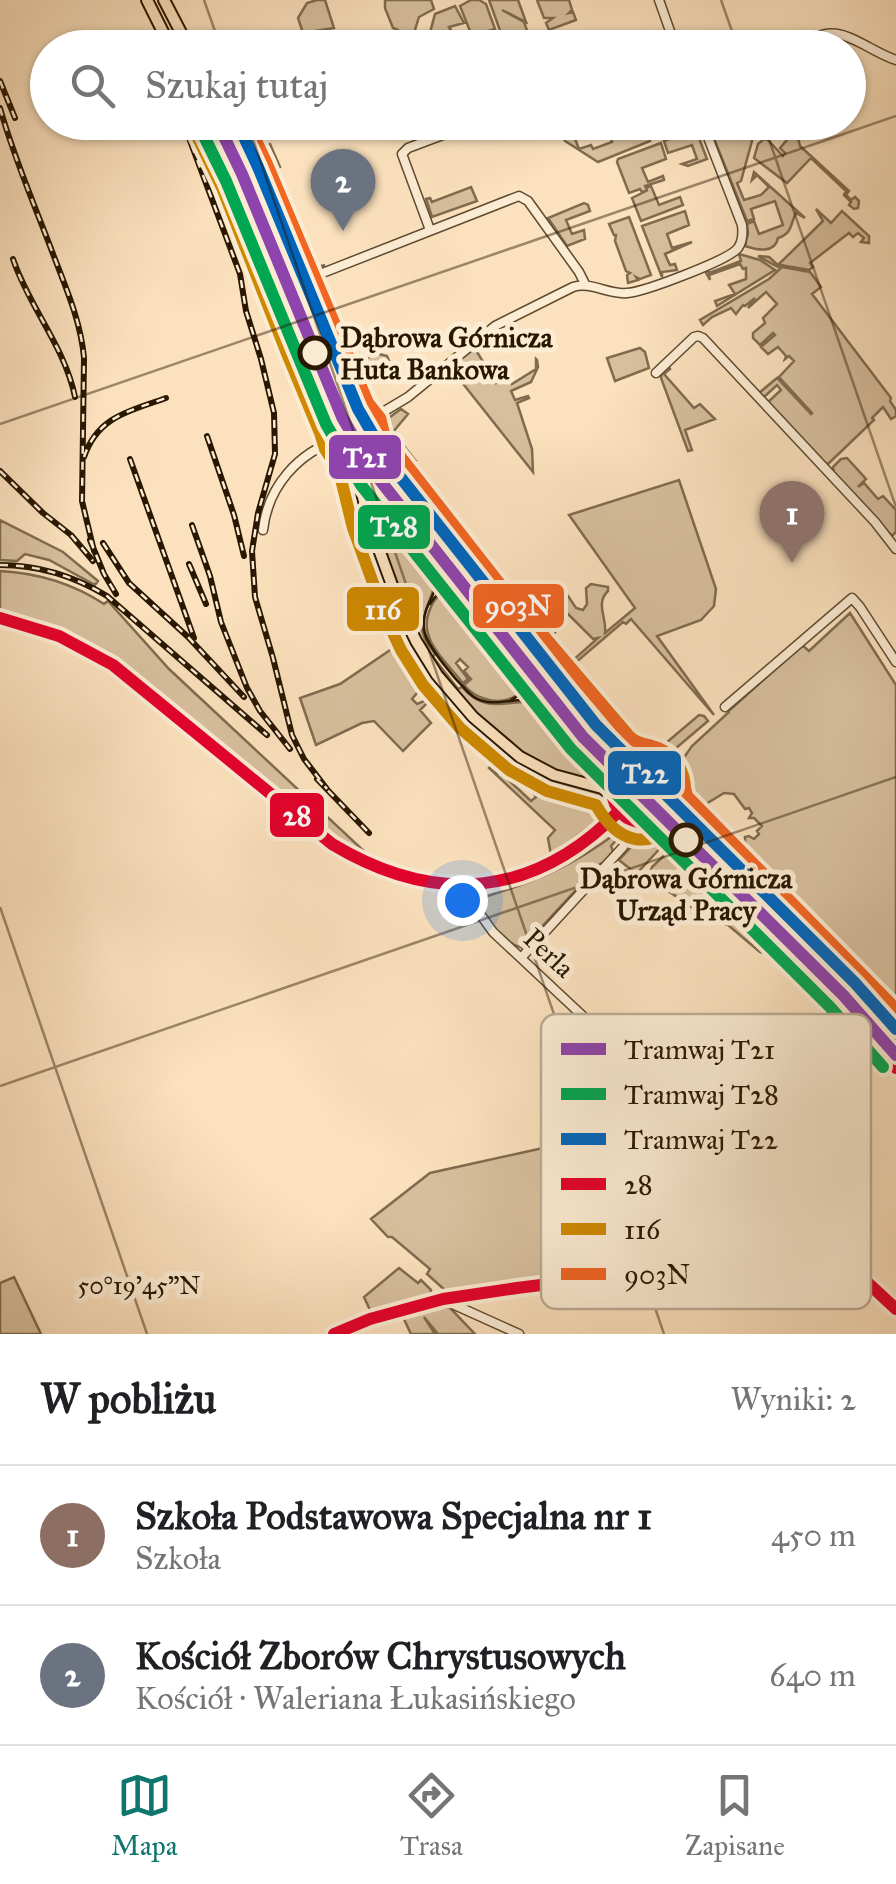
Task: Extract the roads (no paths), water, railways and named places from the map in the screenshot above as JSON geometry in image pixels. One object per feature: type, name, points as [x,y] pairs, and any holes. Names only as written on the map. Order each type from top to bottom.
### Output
[{"type":"main road","points":[[147,0],[162,30]]},
{"type":"main road","points":[[164,0],[179,30]]},
{"type":"main road","points":[[219,140],[341,439],[355,464],[372,532],[401,610],[448,690],[480,724],[527,762],[554,776],[602,788],[630,820],[654,824],[665,832],[848,1014]]},
{"type":"main road","points":[[235,140],[366,438],[428,524],[524,642],[623,754],[651,763],[661,771],[668,798],[676,810],[896,1035]]},
{"type":"main road","points":[[341,439],[344,421],[361,422]]},
{"type":"main road","points":[[341,439],[358,446],[366,438]]},
{"type":"main road","points":[[610,794],[617,772],[636,760]]},
{"type":"main road","points":[[642,822],[659,814],[668,798]]},
{"type":"main road","points":[[871,1040],[896,1068]]},
{"type":"street","points":[[659,0],[670,30]]},
{"type":"street","points":[[866,47],[896,60]]},
{"type":"street","points":[[429,140],[402,154],[430,230]]},
{"type":"street","points":[[361,422],[408,397],[498,324],[572,288],[584,284],[616,293],[634,292],[724,259],[738,247],[742,227],[710,140]]},
{"type":"street","points":[[297,283],[516,196],[523,197],[584,284]]},
{"type":"street","points":[[656,373],[691,339],[703,338],[896,548]]},
{"type":"street","points":[[263,530],[275,492],[292,468],[318,447],[341,439]]},
{"type":"street","points":[[725,707],[852,598],[896,662]]},
{"type":"street","points":[[0,618],[59,636],[112,665],[326,840],[382,872],[439,885],[506,880],[543,867],[589,840],[619,811]]},
{"type":"street","points":[[521,958],[623,847]]},
{"type":"street","name":"Perla","points":[[472,885],[481,917],[582,1014]]},
{"type":"street","points":[[334,1334],[383,1314],[444,1297],[541,1285]]},
{"type":"street","name":"Perla","points":[[871,1285],[896,1308]]},
{"type":"street","points":[[444,1297],[520,1334]]},
{"type":"tram line","name":"T28","points":[[206,140],[326,424],[361,485],[571,749],[836,1014]]},
{"type":"tram line","name":"T21","points":[[226,140],[342,417],[375,474],[583,737],[860,1014]]},
{"type":"tram line","name":"T22","points":[[245,140],[358,409],[390,464],[596,725],[855,983],[896,1029]]},
{"type":"tram line","points":[[428,541],[439,569],[424,629],[442,662],[479,700],[541,701],[567,718]]},
{"type":"tram line","points":[[430,604],[440,592],[453,588],[465,590],[478,599]]},
{"type":"tram line","points":[[511,700],[528,681],[523,656]]},
{"type":"tram line","name":"T21","points":[[871,1027],[896,1055]]},
{"type":"tram line","name":"T28","points":[[871,1053],[883,1067]]},
{"type":"railway","points":[[0,81],[15,118]]},
{"type":"railway","points":[[0,108],[80,331],[84,358],[82,501],[94,551]]},
{"type":"railway","points":[[190,140],[240,274],[274,413],[275,454],[252,551],[255,597],[292,735],[327,789]]},
{"type":"railway","points":[[13,259],[63,361],[75,397]]},
{"type":"railway","points":[[84,457],[90,443],[107,424],[166,398]]},
{"type":"railway","points":[[207,436],[244,556]]},
{"type":"railway","points":[[130,459],[194,638]]},
{"type":"railway","points":[[0,471],[71,535],[93,561]]},
{"type":"railway","points":[[192,525],[221,622],[247,688],[290,749]]},
{"type":"railway","points":[[90,540],[116,594]]},
{"type":"railway","points":[[103,543],[129,583],[188,637],[244,697]]},
{"type":"railway","points":[[189,564],[206,604]]},
{"type":"railway","points":[[0,565],[55,573],[107,596],[267,735]]},
{"type":"railway","points":[[317,779],[369,833]]},
{"type":"place","name":"Kościół Zborów Chrystusowych","points":[[343,231]]},
{"type":"place","name":"Dąbrowa Górnicza Huta Bankowa","points":[[315,353]]},
{"type":"place","name":"Szkoła Podstawowa Specjalna nr 1","points":[[792,563]]},
{"type":"place","name":"Dąbrowa Górnicza Urząd Pracy","points":[[686,840]]}]
